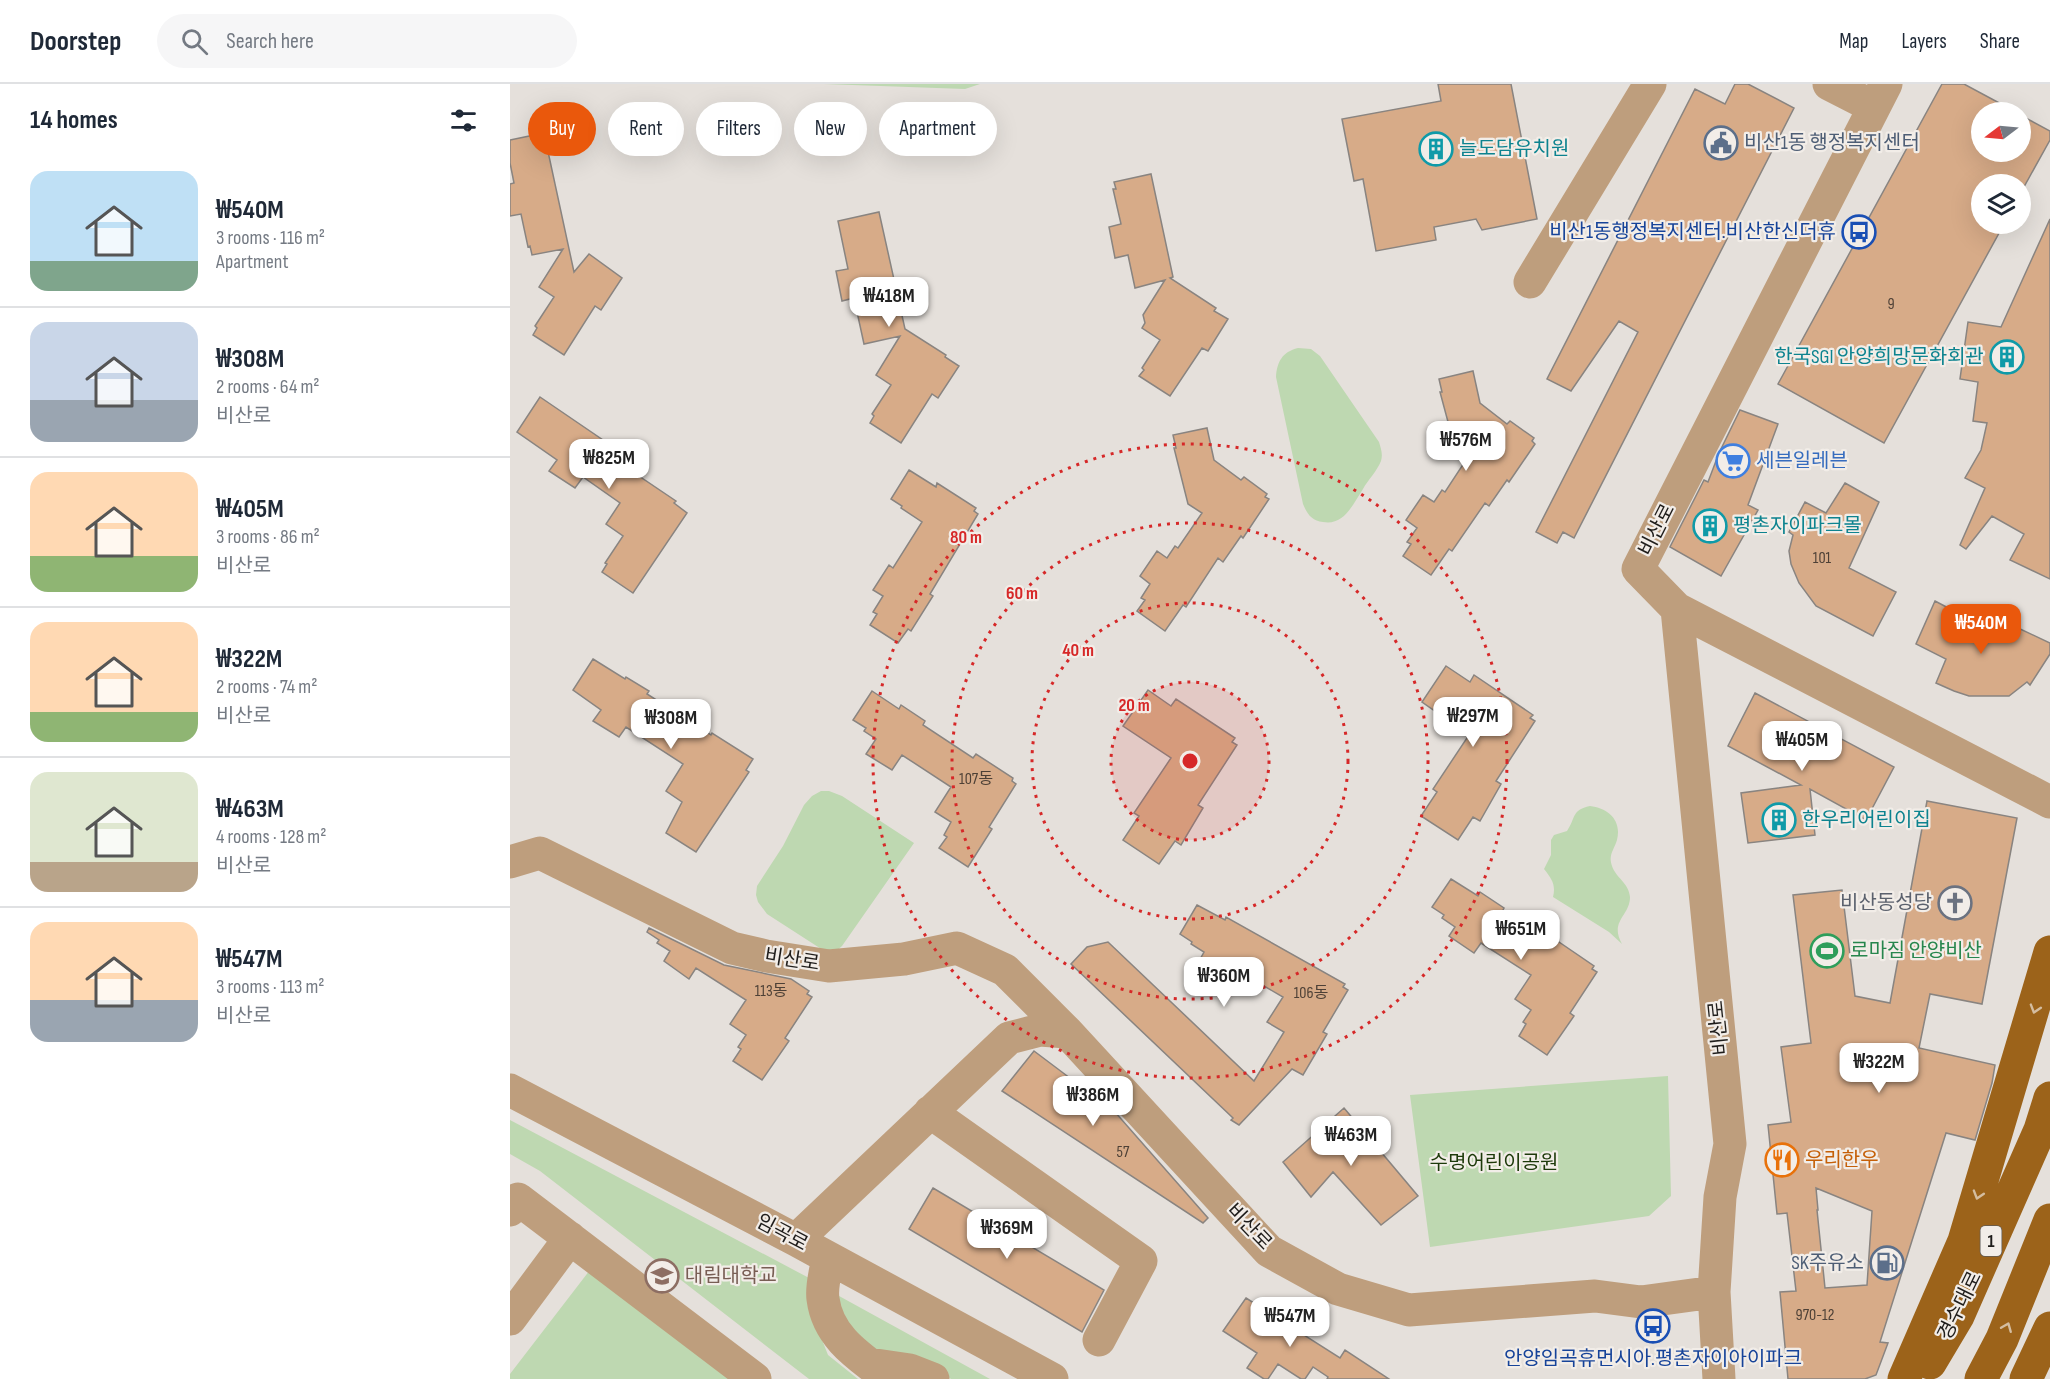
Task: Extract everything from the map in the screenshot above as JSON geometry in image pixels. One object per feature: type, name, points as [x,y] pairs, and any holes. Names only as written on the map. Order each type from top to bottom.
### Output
[{"type":"main road","points":[[1904,1379],[1964,1242],[2050,952]]},
{"type":"main road","name":"경수대로","points":[[1921,1379],[1958,1316],[2040,1130],[2050,1098]]},
{"type":"main road","points":[[1981,1379],[2002,1339],[2050,1220]]},
{"type":"main road","points":[[2026,1379],[2050,1328]]},
{"type":"street","points":[[1530,282],[1650,84]]},
{"type":"street","points":[[1829,84],[1880,96]]},
{"type":"street","name":"비산로","points":[[510,862],[540,853],[732,948],[766,956],[829,966],[904,959],[957,948],[1005,970],[1067,1032],[1269,1251],[1338,1289],[1409,1310],[1595,1296],[1641,1302],[1714,1292],[1720,1197],[1730,1144],[1677,609],[1638,569],[1880,96]]},
{"type":"street","points":[[1677,609],[2050,802]]},
{"type":"street","points":[[796,1240],[1009,1038],[1040,1030],[1067,1032]]},
{"type":"street","name":"임곡로","points":[[510,1090],[796,1240],[1052,1379]]},
{"type":"street","points":[[930,1112],[1141,1261],[1099,1340]]},
{"type":"street","points":[[510,1210],[518,1199],[755,1379]]},
{"type":"street","points":[[510,1319],[570,1238]]},
{"type":"street","points":[[828,1258],[823,1298],[827,1317],[838,1338],[879,1372],[910,1370],[933,1379]]},
{"type":"street","points":[[1714,1292],[1719,1379]]},
{"type":"green space","points":[[824,84],[980,84],[965,89]]},
{"type":"green space","points":[[1298,348],[1311,349],[1320,356],[1379,442],[1382,451],[1379,465],[1347,513],[1337,521],[1313,519],[1303,504],[1276,377],[1281,358]]},
{"type":"green space","points":[[821,791],[829,791],[842,796],[914,843],[842,946],[833,954],[829,954],[767,914],[756,895],[757,886],[783,846],[804,805],[812,796]]},
{"type":"green space","points":[[1590,806],[1608,812],[1617,827],[1617,840],[1611,862],[1630,897],[1619,924],[1618,930],[1622,944],[1609,932],[1553,897],[1553,882],[1544,869],[1551,855],[1551,840],[1554,835],[1567,831],[1577,812]]},
{"type":"green space","name":"수명어린이공원","points":[[1668,1076],[1671,1196],[1649,1216],[1430,1247],[1410,1095]]},
{"type":"green space","points":[[510,1120],[811,1279],[815,1322],[828,1355],[858,1379],[809,1379],[540,1171],[510,1154]]},
{"type":"green space","points":[[593,1266],[738,1379],[510,1379],[510,1374]]},
{"type":"green space","points":[[830,1291],[990,1379],[951,1379],[939,1370],[877,1355],[845,1332]]},
{"type":"building","name":"늘도담유치원","points":[[1438,84],[1511,84],[1537,219],[1482,230],[1476,219],[1434,227],[1436,240],[1376,251],[1363,179],[1354,181],[1342,119],[1441,101]]},
{"type":"building","points":[[1735,84],[1748,84],[1794,108],[1574,538],[1563,532],[1557,543],[1536,532],[1638,332],[1619,321],[1571,391],[1547,379],[1695,89],[1725,104]]},
{"type":"building","points":[[1942,84],[1964,84],[1997,102],[1971,102],[1971,162],[2031,162],[2031,121],[2050,131],[2050,140],[2031,174],[1971,174],[1971,234],[1999,234],[1884,443],[1778,384]]},
{"type":"building","points":[[528,136],[528,156],[549,156],[574,272],[589,254],[622,278],[601,310],[595,306],[564,355],[533,335],[537,328],[535,326],[554,297],[539,287],[563,249],[532,255],[521,214],[510,216],[510,184],[514,183],[510,163],[510,140]]},
{"type":"building","points":[[1151,174],[1173,277],[1170,278],[1216,308],[1214,311],[1228,319],[1208,351],[1202,348],[1170,396],[1139,376],[1160,340],[1142,328],[1145,323],[1143,315],[1165,280],[1135,288],[1128,255],[1115,258],[1109,227],[1121,224],[1113,189],[1116,189],[1114,182]]},
{"type":"building","points":[[879,212],[905,329],[959,366],[938,398],[932,394],[901,443],[870,423],[874,416],[872,414],[891,385],[876,375],[900,336],[864,344],[854,298],[842,301],[836,271],[848,269],[838,221]]},
{"type":"building","points":[[2050,219],[2050,579],[2010,560],[2024,534],[1992,516],[1966,549],[1960,545],[1985,488],[1965,478],[1981,450],[1987,423],[1973,421],[1978,382],[1960,379],[1968,322],[2001,327]]},
{"type":"building","points":[[1473,371],[1480,403],[1507,424],[1510,421],[1534,438],[1532,441],[1535,444],[1509,482],[1507,480],[1489,506],[1485,503],[1452,551],[1449,549],[1431,575],[1403,556],[1411,544],[1407,542],[1417,528],[1406,520],[1423,495],[1434,502],[1442,490],[1445,492],[1468,457],[1455,448],[1440,392],[1442,392],[1439,379]]},
{"type":"building","points":[[540,397],[644,468],[639,476],[676,501],[674,503],[687,513],[633,593],[602,572],[607,564],[605,563],[623,536],[606,524],[620,503],[583,477],[575,488],[549,471],[557,460],[517,432]]},
{"type":"building","points":[[1740,410],[1778,424],[1748,505],[1758,510],[1721,576],[1670,547],[1704,480],[1708,482]]},
{"type":"building","points":[[1207,428],[1214,460],[1241,480],[1244,477],[1267,494],[1265,497],[1269,499],[1243,538],[1241,536],[1223,562],[1218,558],[1186,607],[1183,605],[1165,631],[1137,611],[1145,600],[1141,598],[1150,584],[1140,576],[1157,551],[1167,558],[1175,546],[1178,548],[1202,513],[1188,504],[1173,435]]},
{"type":"building","points":[[909,470],[936,487],[937,483],[976,508],[974,511],[978,514],[930,594],[933,596],[911,631],[908,629],[898,643],[870,625],[877,614],[873,612],[883,596],[873,590],[889,565],[893,568],[922,522],[891,499]]},
{"type":"building","points":[[1845,483],[1879,502],[1849,568],[1896,592],[1873,636],[1816,606],[1799,583],[1791,564],[1789,551],[1793,535],[1789,532],[1805,502],[1826,513]]},
{"type":"building","points":[[1935,601],[2009,640],[2016,627],[2050,643],[2050,654],[2030,685],[2027,682],[2009,696],[1969,696],[1936,683],[1946,659],[1916,644]]},
{"type":"building","points":[[593,659],[649,691],[647,694],[753,759],[746,770],[749,772],[696,852],[666,833],[682,802],[666,791],[683,764],[626,727],[619,737],[593,721],[601,710],[573,690]]},
{"type":"building","points":[[1446,666],[1470,682],[1474,675],[1533,715],[1530,718],[1535,721],[1496,781],[1501,784],[1480,821],[1473,817],[1458,840],[1421,816],[1437,792],[1433,789],[1469,735],[1422,702]]},
{"type":"building","points":[[1148,690],[1171,706],[1176,699],[1235,738],[1232,742],[1237,745],[1198,805],[1203,808],[1181,845],[1175,841],[1159,864],[1123,840],[1139,816],[1134,813],[1171,758],[1123,726]]},
{"type":"building","points":[[872,691],[899,709],[901,705],[925,721],[923,725],[973,758],[976,754],[1013,778],[1012,781],[1016,784],[989,827],[992,829],[968,867],[939,848],[947,837],[944,835],[951,822],[935,812],[951,787],[902,755],[892,770],[866,754],[876,739],[864,731],[866,728],[853,720]]},
{"type":"building","points":[[1755,693],[1894,767],[1866,820],[1810,789],[1815,835],[1748,843],[1741,793],[1801,785],[1728,746]]},
{"type":"building","points":[[1927,801],[2017,818],[1982,1004],[1930,994],[1919,1048],[1995,1065],[1975,1140],[1946,1133],[1880,1342],[1888,1343],[1876,1375],[1865,1379],[1788,1379],[1780,1292],[1796,1291],[1787,1213],[1777,1214],[1768,1125],[1791,1122],[1781,1047],[1811,1043],[1793,895],[1842,890],[1855,996],[1890,1003]],"holes":[[[1816,1188],[1872,1211],[1867,1285],[1825,1288]]]},
{"type":"building","points":[[1451,879],[1478,896],[1480,892],[1504,908],[1502,912],[1553,945],[1556,940],[1594,966],[1592,969],[1597,972],[1570,1013],[1574,1016],[1547,1055],[1519,1036],[1526,1024],[1523,1022],[1531,1010],[1515,999],[1531,975],[1481,943],[1474,953],[1449,936],[1455,927],[1442,918],[1444,915],[1432,907]]},
{"type":"building","points":[[1197,905],[1225,920],[1226,917],[1345,984],[1343,987],[1348,990],[1323,1032],[1327,1034],[1303,1075],[1292,1069],[1239,1125],[1231,1120],[1233,1118],[1071,964],[1087,947],[1108,942],[1254,1081],[1284,1032],[1267,1022],[1283,997],[1231,967],[1224,978],[1198,963],[1204,952],[1180,934]]},
{"type":"building","points":[[649,928],[724,965],[791,979],[809,991],[807,994],[812,997],[785,1038],[789,1041],[762,1080],[733,1061],[746,1035],[730,1024],[746,1000],[696,968],[689,979],[664,961],[670,951],[657,943],[659,940],[647,932]]},
{"type":"building","points":[[1034,1051],[1115,1112],[1208,1218],[1203,1223],[1002,1091]]},
{"type":"building","points":[[1344,1108],[1418,1196],[1381,1225],[1333,1172],[1311,1197],[1283,1162]]},
{"type":"building","points":[[933,1188],[1104,1290],[1082,1332],[909,1229]]},
{"type":"building","points":[[1246,1298],[1340,1358],[1345,1350],[1389,1379],[1327,1379],[1328,1377],[1313,1367],[1305,1379],[1301,1379],[1278,1364],[1268,1379],[1264,1379],[1247,1368],[1257,1353],[1223,1331]]},
{"type":"place","name":"비산1동 행정복지센터","points":[[1721,143]]},
{"type":"place","name":"늘도담유치원","points":[[1436,149]]},
{"type":"place","name":"비산1동행정복지센터.비산한신더휴","points":[[1859,232]]},
{"type":"place","name":"한국SGI 안양희망문화회관","points":[[2007,357]]},
{"type":"place","name":"세븐일레븐","points":[[1733,461]]},
{"type":"place","name":"평촌자이파크몰","points":[[1710,526]]},
{"type":"place","name":"한우리어린이집","points":[[1779,820]]},
{"type":"place","name":"비산동성당","points":[[1955,903]]},
{"type":"place","name":"로마짐 안양비산","points":[[1827,951]]},
{"type":"place","name":"우리한우","points":[[1782,1160]]},
{"type":"place","name":"SK주유소","points":[[1887,1263]]},
{"type":"place","name":"대림대학교","points":[[662,1276]]},
{"type":"place","name":"안양임곡휴먼시아.평촌자이아이파크","points":[[1653,1326]]}]
